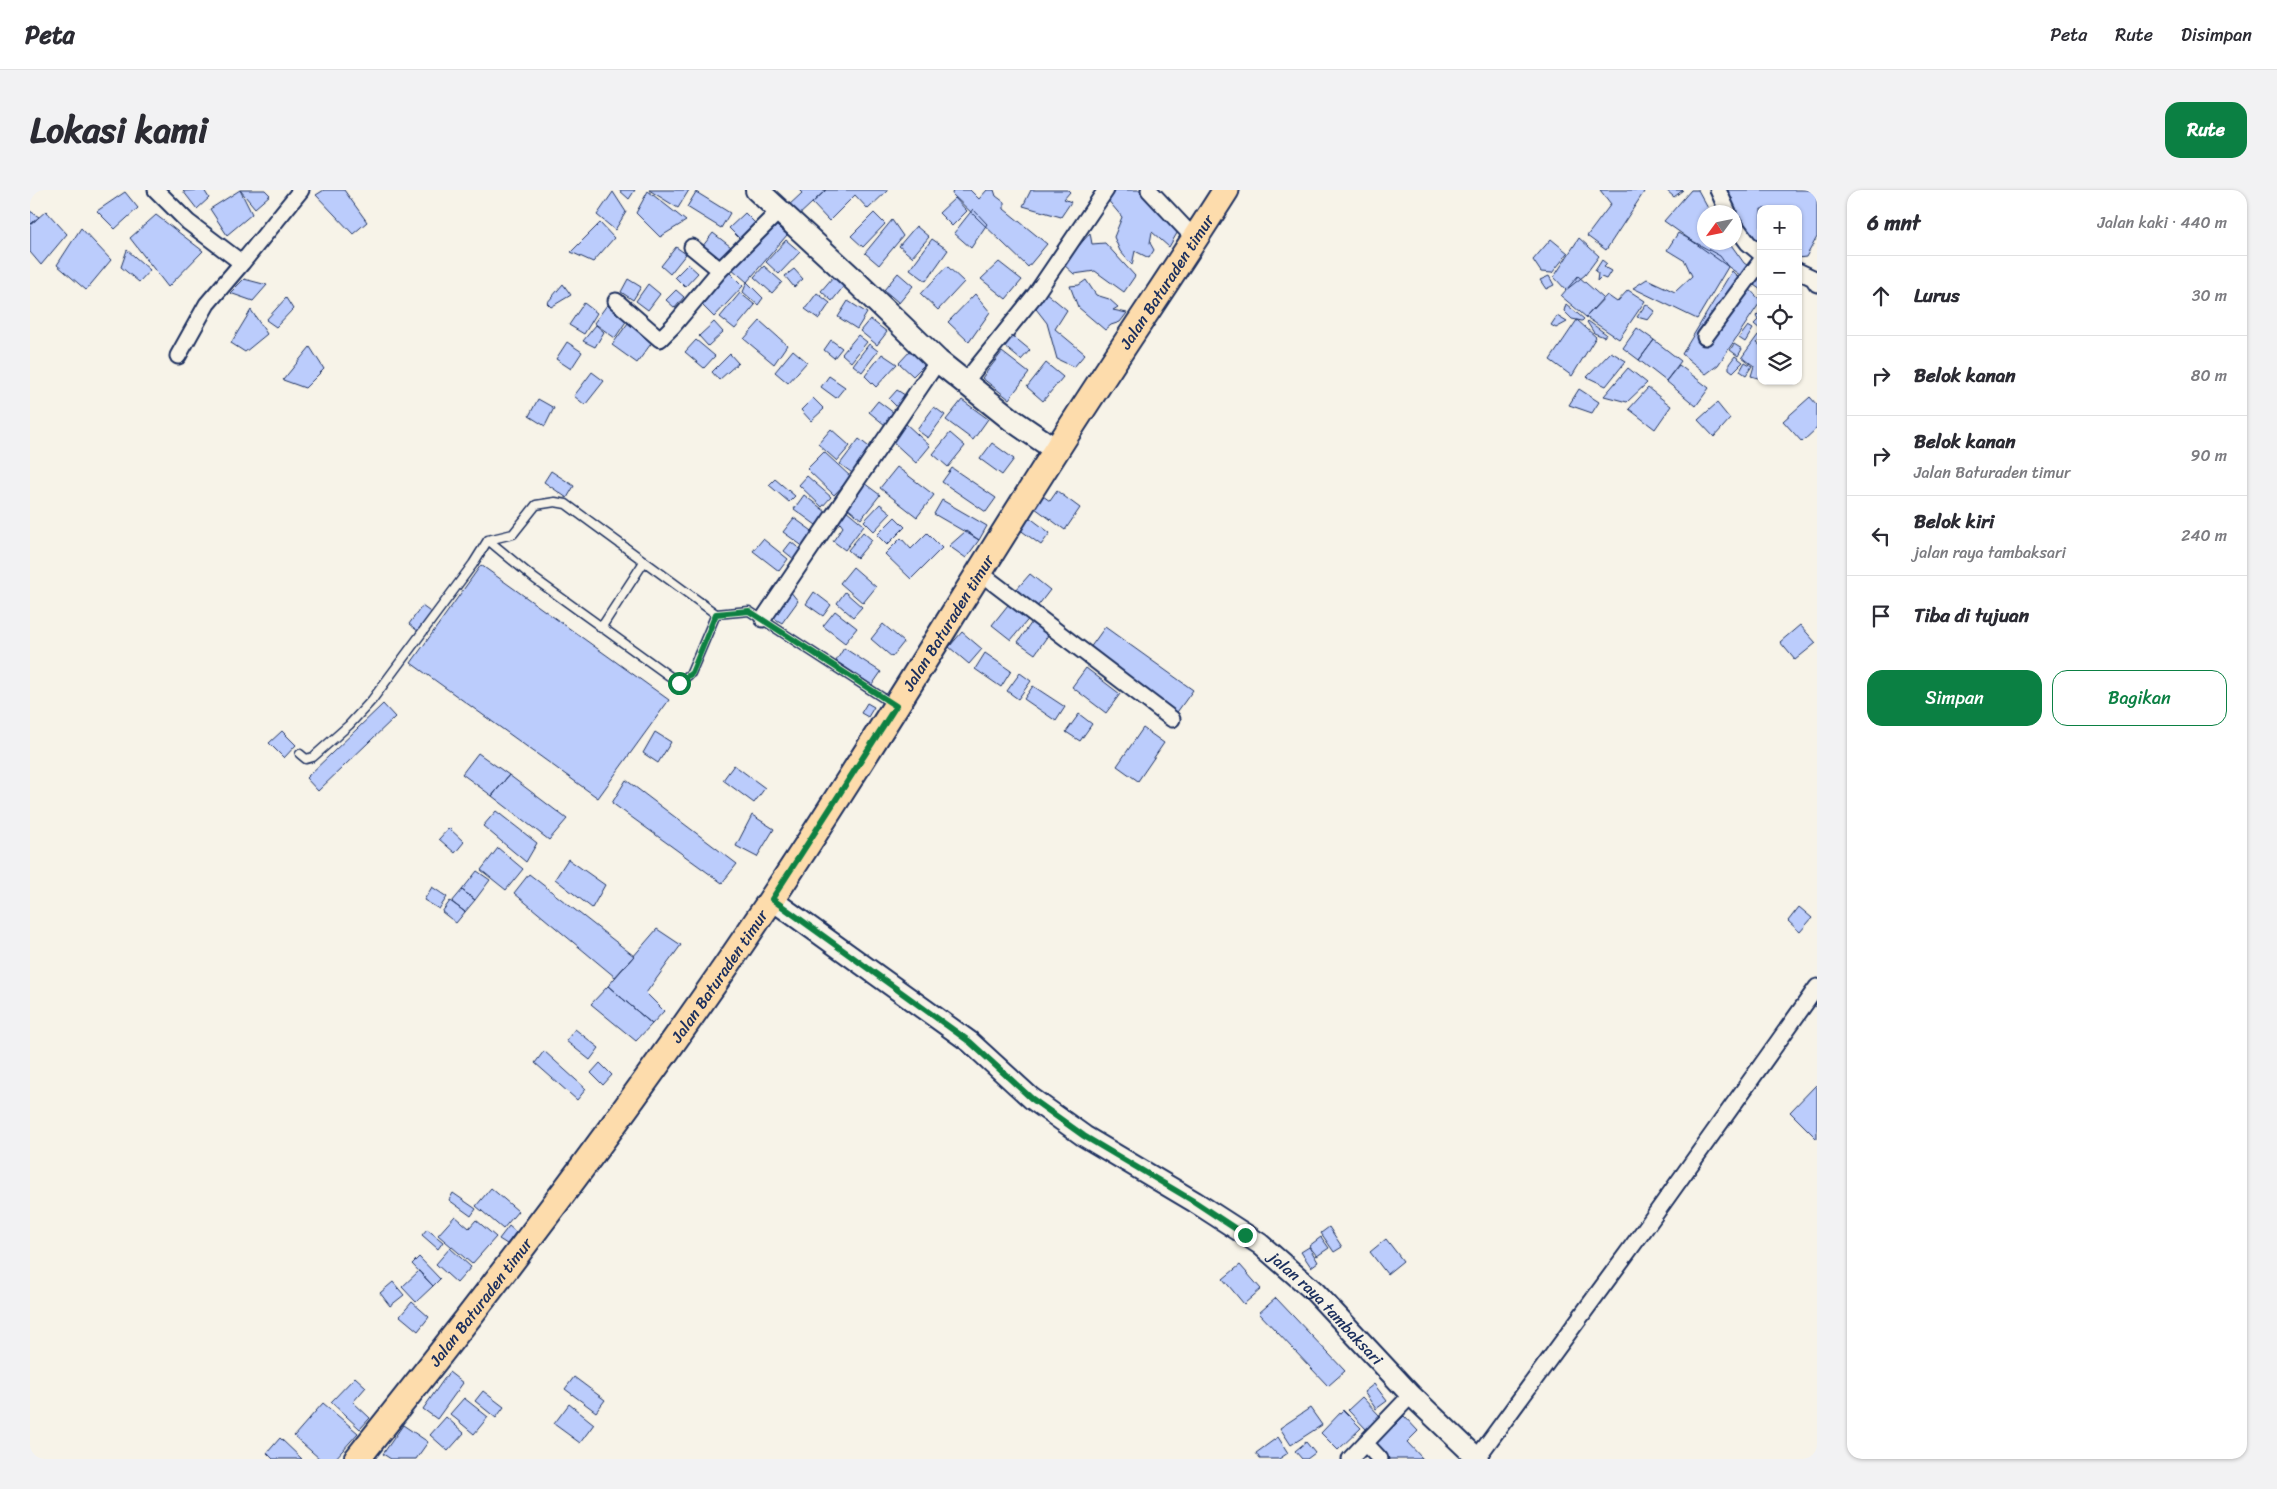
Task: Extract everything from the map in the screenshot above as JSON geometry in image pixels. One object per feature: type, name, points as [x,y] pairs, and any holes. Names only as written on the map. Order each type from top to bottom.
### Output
[{"type":"main road","points":[[757,190],[938,361],[1012,420],[1056,450]]},
{"type":"main road","name":"Jalan Baturaden timur","points":[[357,1459],[522,1250],[642,1087],[772,899],[896,706],[1056,450],[1226,190]]},
{"type":"street","points":[[156,190],[188,222],[242,263]]},
{"type":"street","points":[[178,356],[207,304],[301,190]]},
{"type":"street","points":[[965,382],[1034,295],[1106,190]]},
{"type":"street","points":[[1149,190],[1195,239]]},
{"type":"street","points":[[1718,190],[1725,205]]},
{"type":"street","points":[[616,301],[660,339],[720,270],[779,211]]},
{"type":"street","points":[[1742,235],[1757,251]]},
{"type":"street","points":[[692,247],[720,270]]},
{"type":"street","points":[[1705,337],[1757,266]]},
{"type":"street","points":[[1802,273],[1813,278],[1817,284]]},
{"type":"street","points":[[762,619],[859,480],[938,361]]},
{"type":"street","points":[[979,572],[1172,719]]},
{"type":"street","name":"jalan raya tambaksari","points":[[772,899],[970,1042],[1031,1098],[1076,1131],[1260,1244],[1315,1292],[1411,1395],[1477,1459]]},
{"type":"street","points":[[1477,1459],[1650,1222],[1817,987]]},
{"type":"street","points":[[1350,1459],[1411,1395]]},
{"type":"street","points":[[1365,1443],[1380,1459]]},
{"type":"lane","points":[[300,754],[306,759],[313,757],[349,725],[372,700],[474,564],[488,540],[512,534],[536,505],[555,502],[566,504],[716,614],[749,611],[896,706]]},
{"type":"lane","points":[[488,540],[535,579],[679,683],[692,673],[716,614]]},
{"type":"lane","points":[[601,628],[644,562]]},
{"type":"building","points":[[204,190],[209,198],[197,209],[183,191]]},
{"type":"building","points":[[240,190],[265,190],[270,195],[255,208]]},
{"type":"building","points":[[240,190],[252,214],[227,235],[210,209]]},
{"type":"building","points":[[324,190],[344,190],[367,222],[353,234],[316,195]]},
{"type":"building","points":[[619,190],[635,190],[629,199]]},
{"type":"building","points":[[649,190],[689,190],[678,208]]},
{"type":"building","points":[[799,190],[826,190],[797,217],[787,207],[802,193]]},
{"type":"building","points":[[826,190],[888,190],[868,209],[855,195],[829,221],[812,203]]},
{"type":"building","points":[[953,190],[970,190],[979,199],[987,190],[994,190],[996,196],[1004,202],[1004,209],[1047,244],[1028,267],[952,194]]},
{"type":"building","points":[[1031,190],[1068,190],[1070,192],[1064,199],[1071,202],[1061,217],[1023,206]]},
{"type":"building","points":[[1113,190],[1142,190],[1180,228],[1169,247],[1152,232],[1150,243],[1154,250],[1149,258],[1135,251],[1132,265],[1120,251],[1114,237],[1122,217],[1107,199]]},
{"type":"building","points":[[1600,190],[1641,190],[1644,192],[1606,250],[1587,236],[1611,204]]},
{"type":"building","points":[[1666,190],[1683,190],[1674,197]]},
{"type":"building","points":[[1691,190],[1698,190],[1706,205],[1697,205],[1697,244],[1664,221]]},
{"type":"building","points":[[1721,190],[1814,190],[1817,192],[1817,237],[1806,257],[1802,258],[1802,205],[1757,205],[1757,243],[1742,229],[1742,205],[1729,205],[1733,199]]},
{"type":"building","points":[[648,191],[686,221],[660,237],[636,213]]},
{"type":"building","points":[[125,192],[138,208],[115,229],[97,211]]},
{"type":"building","points":[[613,192],[626,212],[615,230],[597,215]]},
{"type":"building","points":[[696,192],[730,213],[721,228],[687,207]]},
{"type":"building","points":[[955,198],[967,211],[952,226],[939,213]]},
{"type":"building","points":[[973,209],[987,224],[971,248],[954,233]]},
{"type":"building","points":[[30,211],[39,217],[30,225]]},
{"type":"building","points":[[46,211],[67,234],[41,265],[30,252],[30,225]]},
{"type":"building","points":[[745,213],[758,226],[742,241],[729,228]]},
{"type":"building","points":[[874,213],[885,224],[863,247],[851,236]]},
{"type":"building","points":[[156,215],[203,251],[168,287],[130,238]]},
{"type":"building","points":[[892,220],[903,236],[879,265],[865,253]]},
{"type":"building","points":[[771,221],[787,235],[747,282],[731,268]]},
{"type":"building","points":[[600,223],[614,238],[593,262],[571,252]]},
{"type":"building","points":[[916,226],[929,237],[912,257],[899,246]]},
{"type":"building","points":[[81,228],[111,260],[86,290],[57,265]]},
{"type":"building","points":[[713,233],[735,250],[724,264],[702,247]]},
{"type":"building","points":[[1090,233],[1092,244],[1105,243],[1135,276],[1124,292],[1095,271],[1074,274],[1063,264]]},
{"type":"building","points":[[1678,233],[1697,243],[1697,250],[1709,250],[1720,256],[1728,267],[1697,319],[1633,288],[1647,279],[1675,292],[1692,276],[1685,261],[1667,250]]},
{"type":"building","points":[[1579,238],[1599,256],[1585,275],[1566,290],[1554,277]]},
{"type":"building","points":[[932,239],[948,250],[926,281],[910,269]]},
{"type":"building","points":[[1551,239],[1568,253],[1552,273],[1541,272],[1533,260]]},
{"type":"building","points":[[786,240],[800,252],[779,274],[766,262]]},
{"type":"building","points":[[676,247],[686,254],[670,274],[661,266]]},
{"type":"building","points":[[127,250],[150,270],[139,282],[121,267]]},
{"type":"building","points":[[1705,250],[1735,250],[1744,263],[1757,272],[1757,287]]},
{"type":"building","points":[[1602,260],[1607,264],[1604,267],[1611,271],[1606,279],[1601,277],[1597,281],[1598,273],[1595,271]]},
{"type":"building","points":[[999,262],[1022,280],[1006,299],[981,279]]},
{"type":"building","points":[[688,264],[698,273],[685,287],[675,277]]},
{"type":"building","points":[[764,266],[782,282],[772,293],[754,277]]},
{"type":"building","points":[[947,266],[964,282],[938,310],[921,294]]},
{"type":"building","points":[[794,269],[803,279],[794,287],[785,276]]},
{"type":"building","points":[[727,270],[743,286],[714,317],[698,301]]},
{"type":"building","points":[[1732,271],[1757,297],[1757,307],[1718,365],[1706,374],[1682,354]]},
{"type":"building","points":[[898,273],[913,286],[899,303],[884,290]]},
{"type":"building","points":[[1549,276],[1554,285],[1546,289],[1540,280]]},
{"type":"building","points":[[1578,276],[1603,298],[1586,317],[1561,296]]},
{"type":"building","points":[[833,277],[844,286],[832,301],[821,291]]},
{"type":"building","points":[[244,279],[267,285],[253,301],[230,293]]},
{"type":"building","points":[[628,279],[641,287],[633,300],[621,292]]},
{"type":"building","points":[[1086,280],[1096,295],[1109,299],[1118,307],[1113,310],[1127,313],[1120,322],[1111,325],[1105,330],[1078,307],[1070,286],[1079,285]]},
{"type":"building","points":[[747,282],[763,298],[758,305],[743,292]]},
{"type":"building","points":[[563,284],[571,295],[551,307],[547,303]]},
{"type":"building","points":[[648,284],[660,294],[648,310],[636,301]]},
{"type":"building","points":[[676,290],[684,297],[675,308],[666,300]]},
{"type":"building","points":[[1628,290],[1645,301],[1619,339],[1586,317],[1607,295],[1617,302]]},
{"type":"building","points":[[1045,292],[1067,310],[1055,329],[1085,354],[1074,367],[1057,359],[1047,323],[1033,305]]},
{"type":"building","points":[[740,293],[755,305],[735,329],[720,317]]},
{"type":"building","points":[[817,293],[830,303],[819,319],[805,309]]},
{"type":"building","points":[[975,294],[990,312],[969,342],[948,322]]},
{"type":"building","points":[[286,298],[293,309],[276,327],[266,320]]},
{"type":"building","points":[[848,301],[867,313],[857,329],[838,317]]},
{"type":"building","points":[[584,303],[597,313],[584,334],[569,325]]},
{"type":"building","points":[[1566,304],[1584,319],[1582,321],[1572,319],[1564,311]]},
{"type":"building","points":[[1646,304],[1655,311],[1648,320],[1637,317]]},
{"type":"building","points":[[607,305],[627,320],[615,338],[594,323]]},
{"type":"building","points":[[251,310],[267,334],[245,352],[231,343]]},
{"type":"building","points":[[1557,316],[1567,322],[1556,328],[1551,325]]},
{"type":"building","points":[[870,319],[887,332],[877,345],[860,331]]},
{"type":"building","points":[[1577,320],[1596,337],[1572,376],[1550,360]]},
{"type":"building","points":[[760,321],[787,345],[774,364],[744,339]]},
{"type":"building","points":[[1588,321],[1606,334],[1604,337],[1594,333]]},
{"type":"building","points":[[714,322],[723,332],[708,346],[699,336]]},
{"type":"building","points":[[628,323],[653,341],[637,363],[612,345]]},
{"type":"building","points":[[596,325],[604,332],[595,347],[583,341]]},
{"type":"building","points":[[1748,326],[1753,329],[1745,342],[1739,338]]},
{"type":"building","points":[[1637,328],[1654,340],[1639,360],[1623,348]]},
{"type":"building","points":[[858,335],[867,342],[851,362],[842,354]]},
{"type":"building","points":[[1013,336],[1030,350],[1021,360],[1004,346]]},
{"type":"building","points":[[1757,336],[1757,378],[1751,376],[1754,366],[1742,357]]},
{"type":"building","points":[[696,340],[715,356],[704,368],[685,352]]},
{"type":"building","points":[[831,340],[842,348],[834,358],[824,350]]},
{"type":"building","points":[[1654,340],[1681,361],[1666,381],[1639,360]]},
{"type":"building","points":[[567,342],[582,352],[571,369],[556,359]]},
{"type":"building","points":[[869,344],[878,351],[862,372],[853,365]]},
{"type":"building","points":[[1734,344],[1742,349],[1738,356],[1730,350]]},
{"type":"building","points":[[310,347],[324,369],[305,388],[283,380]]},
{"type":"building","points":[[793,350],[807,362],[788,383],[775,372]]},
{"type":"building","points":[[911,350],[925,364],[913,376],[899,363]]},
{"type":"building","points":[[1002,352],[1029,373],[1009,399],[982,378]]},
{"type":"building","points":[[1611,352],[1626,361],[1606,386],[1587,377]]},
{"type":"building","points":[[730,354],[738,363],[719,380],[712,372]]},
{"type":"building","points":[[882,354],[897,364],[876,387],[865,376]]},
{"type":"building","points":[[1735,356],[1743,362],[1733,372],[1729,369],[1729,364]]},
{"type":"building","points":[[1745,362],[1752,366],[1746,375],[1740,371]]},
{"type":"building","points":[[1046,363],[1063,377],[1043,401],[1027,387]]},
{"type":"building","points":[[1679,365],[1709,388],[1696,406],[1666,381]]},
{"type":"building","points":[[1628,368],[1647,383],[1627,402],[1604,396]]},
{"type":"building","points":[[592,372],[604,381],[585,405],[574,396]]},
{"type":"building","points":[[829,376],[845,387],[836,398],[821,387]]},
{"type":"building","points":[[1648,388],[1671,406],[1655,429],[1629,409]]},
{"type":"building","points":[[1579,389],[1599,402],[1592,413],[1569,405]]},
{"type":"building","points":[[897,390],[908,397],[900,410],[889,399]]},
{"type":"building","points":[[1810,397],[1817,405],[1817,428],[1802,442],[1783,421]]},
{"type":"building","points":[[813,398],[824,409],[811,421],[801,410]]},
{"type":"building","points":[[538,399],[554,408],[545,426],[529,416]]},
{"type":"building","points":[[962,400],[988,419],[973,440],[946,420]]},
{"type":"building","points":[[878,401],[894,413],[885,425],[869,412]]},
{"type":"building","points":[[1717,403],[1730,419],[1714,437],[1698,420]]},
{"type":"building","points":[[934,407],[945,415],[928,438],[917,430]]},
{"type":"building","points":[[905,423],[930,446],[916,463],[891,440]]},
{"type":"building","points":[[831,429],[850,446],[837,461],[818,444]]},
{"type":"building","points":[[950,433],[965,446],[948,467],[933,454]]},
{"type":"building","points":[[859,439],[873,450],[855,475],[840,464]]},
{"type":"building","points":[[992,443],[1014,459],[1002,475],[980,459]]},
{"type":"building","points":[[824,452],[851,477],[834,495],[807,469]]},
{"type":"building","points":[[897,467],[934,495],[917,517],[880,488]]},
{"type":"building","points":[[952,468],[996,498],[986,512],[942,482]]},
{"type":"building","points":[[551,471],[574,486],[567,498],[544,482]]},
{"type":"building","points":[[807,476],[831,497],[822,507],[799,485]]},
{"type":"building","points":[[775,479],[795,496],[789,502],[769,485]]},
{"type":"building","points":[[864,483],[880,495],[861,519],[846,507]]},
{"type":"building","points":[[1057,491],[1080,508],[1065,530],[1035,508],[1043,496],[1050,501]]},
{"type":"building","points":[[804,495],[826,512],[816,525],[794,509]]},
{"type":"building","points":[[942,500],[987,526],[979,540],[934,514]]},
{"type":"building","points":[[880,504],[891,513],[874,531],[864,521]]},
{"type":"building","points":[[846,510],[864,525],[845,550],[833,541],[843,527],[838,520]]},
{"type":"building","points":[[895,517],[905,527],[887,545],[877,535]]},
{"type":"building","points":[[1029,517],[1050,533],[1041,545],[1019,529]]},
{"type":"building","points":[[794,518],[815,533],[804,547],[783,532]]},
{"type":"building","points":[[966,531],[979,540],[966,558],[949,546]]},
{"type":"building","points":[[863,532],[872,540],[857,558],[848,550]]},
{"type":"building","points":[[927,533],[942,548],[911,579],[885,554],[901,538],[911,549]]},
{"type":"building","points":[[763,539],[788,559],[779,571],[753,551]]},
{"type":"building","points":[[791,542],[802,551],[795,560],[784,551]]},
{"type":"building","points":[[481,565],[669,700],[598,798],[411,663]]},
{"type":"building","points":[[853,567],[876,587],[863,603],[840,583]]},
{"type":"building","points":[[1030,574],[1050,590],[1037,607],[1016,590]]},
{"type":"building","points":[[790,591],[798,601],[782,623],[772,617]]},
{"type":"building","points":[[814,592],[831,605],[823,616],[806,604]]},
{"type":"building","points":[[845,592],[862,607],[853,617],[837,603]]},
{"type":"building","points":[[1012,600],[1031,616],[1011,640],[992,625]]},
{"type":"building","points":[[422,606],[433,614],[419,632],[409,624]]},
{"type":"building","points":[[835,611],[857,628],[845,643],[823,626]]},
{"type":"building","points":[[1034,619],[1051,631],[1035,654],[1018,642]]},
{"type":"building","points":[[883,624],[904,642],[892,657],[871,639]]},
{"type":"building","points":[[1800,625],[1816,643],[1795,660],[1780,642]]},
{"type":"building","points":[[1105,627],[1193,690],[1175,715],[1087,652]]},
{"type":"building","points":[[962,632],[982,649],[969,664],[949,647]]},
{"type":"building","points":[[844,648],[881,672],[872,685],[836,661]]},
{"type":"building","points":[[985,653],[1011,671],[1001,687],[975,669]]},
{"type":"building","points":[[1086,668],[1120,694],[1106,713],[1072,687]]},
{"type":"building","points":[[1020,673],[1031,681],[1018,699],[1007,691]]},
{"type":"building","points":[[1033,686],[1065,707],[1056,721],[1024,699]]},
{"type":"building","points":[[867,703],[874,707],[868,717],[861,713]]},
{"type":"building","points":[[383,704],[395,717],[318,791],[306,778]]},
{"type":"building","points":[[1079,714],[1092,724],[1080,741],[1066,732]]},
{"type":"building","points":[[1143,728],[1164,743],[1138,781],[1117,766]]},
{"type":"building","points":[[282,731],[296,745],[284,758],[269,743]]},
{"type":"building","points":[[655,732],[671,742],[658,763],[643,753]]},
{"type":"building","points":[[478,753],[509,775],[492,796],[462,774]]},
{"type":"building","points":[[734,765],[765,788],[754,803],[723,780]]},
{"type":"building","points":[[509,775],[567,819],[549,840],[492,796]]},
{"type":"building","points":[[626,780],[737,864],[722,883],[612,803]]},
{"type":"building","points":[[496,811],[537,843],[526,862],[483,826]]},
{"type":"building","points":[[752,815],[774,829],[757,857],[736,846]]},
{"type":"building","points":[[449,828],[464,842],[455,853],[439,839]]},
{"type":"building","points":[[498,848],[523,869],[506,890],[481,870]]},
{"type":"building","points":[[568,859],[605,885],[592,908],[555,879]]},
{"type":"building","points":[[477,871],[490,880],[475,900],[462,890]]},
{"type":"building","points":[[529,874],[634,956],[615,977],[514,893]]},
{"type":"building","points":[[432,887],[447,897],[439,909],[424,900]]},
{"type":"building","points":[[462,890],[475,900],[465,912],[452,902]]},
{"type":"building","points":[[450,901],[465,912],[456,923],[442,912]]},
{"type":"building","points":[[1799,907],[1812,918],[1800,932],[1788,921]]},
{"type":"building","points":[[657,929],[681,945],[646,993],[664,1011],[652,1024],[608,986]]},
{"type":"building","points":[[608,986],[652,1024],[636,1041],[591,1004]]},
{"type":"building","points":[[575,1029],[599,1048],[590,1060],[566,1041]]},
{"type":"building","points":[[544,1051],[586,1089],[577,1100],[535,1063]]},
{"type":"building","points":[[600,1063],[612,1075],[603,1085],[591,1073]]},
{"type":"building","points":[[1817,1086],[1817,1139],[1790,1112]]},
{"type":"building","points":[[491,1188],[518,1211],[503,1229],[476,1206]]},
{"type":"building","points":[[453,1193],[476,1209],[471,1216],[449,1200]]},
{"type":"building","points":[[455,1216],[469,1228],[476,1220],[496,1237],[472,1264],[438,1235]]},
{"type":"building","points":[[509,1226],[516,1232],[507,1244],[499,1239]]},
{"type":"building","points":[[1329,1227],[1342,1247],[1334,1252],[1321,1233]]},
{"type":"building","points":[[427,1229],[443,1242],[438,1249],[422,1235]]},
{"type":"building","points":[[1321,1237],[1329,1248],[1317,1256],[1309,1246]]},
{"type":"building","points":[[1386,1239],[1403,1261],[1387,1274],[1370,1252]]},
{"type":"building","points":[[1309,1247],[1318,1262],[1311,1267],[1301,1252]]},
{"type":"building","points":[[450,1248],[471,1267],[457,1283],[436,1264]]},
{"type":"building","points":[[419,1257],[440,1279],[433,1286],[412,1264]]},
{"type":"building","points":[[1240,1265],[1261,1289],[1244,1304],[1223,1279]]},
{"type":"building","points":[[419,1271],[433,1286],[416,1302],[402,1287]]},
{"type":"building","points":[[393,1282],[404,1295],[390,1306],[380,1293]]},
{"type":"building","points":[[1276,1298],[1345,1371],[1328,1386],[1259,1313]]},
{"type":"building","points":[[412,1302],[429,1317],[418,1331],[400,1316]]},
{"type":"building","points":[[449,1372],[463,1383],[437,1419],[423,1409]]},
{"type":"building","points":[[355,1377],[366,1387],[353,1402],[370,1418],[360,1429],[331,1402]]},
{"type":"building","points":[[574,1377],[605,1400],[596,1412],[565,1389]]},
{"type":"building","points":[[1374,1384],[1387,1401],[1376,1409],[1364,1392]]},
{"type":"building","points":[[483,1391],[504,1407],[496,1418],[475,1401]]},
{"type":"building","points":[[1362,1397],[1380,1416],[1367,1430],[1348,1410]]},
{"type":"building","points":[[464,1398],[488,1417],[474,1434],[450,1414]]},
{"type":"building","points":[[323,1403],[358,1433],[335,1459],[320,1459],[294,1436]]},
{"type":"building","points":[[569,1404],[594,1424],[580,1443],[554,1424]]},
{"type":"building","points":[[1310,1408],[1322,1425],[1291,1445],[1280,1428]]},
{"type":"building","points":[[1343,1410],[1361,1428],[1338,1450],[1321,1433]]},
{"type":"building","points":[[1404,1416],[1418,1431],[1407,1442],[1423,1459],[1385,1459],[1373,1446]]},
{"type":"building","points":[[446,1417],[464,1433],[448,1451],[430,1435]]},
{"type":"building","points":[[403,1425],[428,1442],[416,1459],[391,1459],[383,1454]]},
{"type":"building","points":[[1278,1437],[1288,1453],[1279,1459],[1260,1459],[1256,1453]]},
{"type":"building","points":[[280,1438],[302,1459],[273,1459],[267,1453]]},
{"type":"building","points":[[1306,1442],[1315,1453],[1307,1459],[1302,1459],[1295,1451]]},
{"type":"route","points":[[679,683],[692,673],[716,614],[749,611],[896,706],[772,899],[970,1042],[1031,1098],[1084,1136],[1226,1221],[1245,1235]]}]
